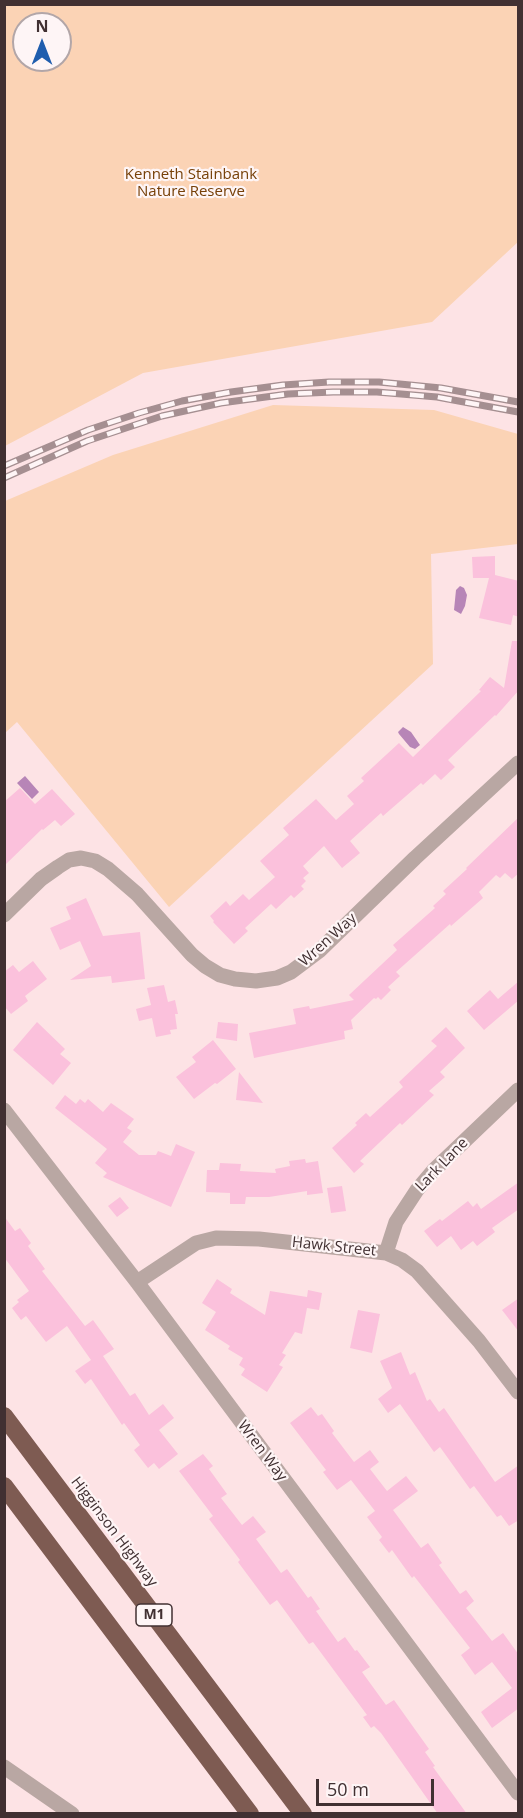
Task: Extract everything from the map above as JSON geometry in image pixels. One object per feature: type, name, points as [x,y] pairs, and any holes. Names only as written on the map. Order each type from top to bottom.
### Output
[{"type":"highway","name":"Higginson Highway","points":[[4,1416],[303,1814]]},
{"type":"highway","name":"M1","points":[[4,1486],[250,1814]]},
{"type":"street","name":"Wren Way","points":[[4,915],[41,879],[69,860],[81,858],[95,861],[137,894],[192,955],[205,966],[220,975],[236,979],[256,981],[277,978],[291,972],[319,951],[415,858],[519,763]]},
{"type":"street","name":"Lark Lane","points":[[386,1253],[396,1222],[417,1190],[433,1171],[519,1090]]},
{"type":"street","name":"Wren Way","points":[[4,1110],[137,1282],[519,1793]]},
{"type":"street","name":"Hawk Street","points":[[137,1282],[196,1243],[216,1238],[259,1239],[386,1253],[402,1260],[417,1271],[479,1341],[519,1392]]},
{"type":"street","points":[[4,1767],[72,1814]]},
{"type":"green space","name":"Kenneth Stainbank Nature Reserve","points":[[5,4],[518,5],[518,242],[432,322],[143,373],[5,446]]},
{"type":"green space","points":[[273,405],[434,410],[518,434],[518,544],[431,554],[433,664],[169,907],[17,722],[5,733],[5,501],[113,455]]},
{"type":"shaded area","points":[[460,586],[464,588],[467,595],[461,614],[454,610],[456,590]]},
{"type":"shaded area","points":[[403,727],[411,732],[420,745],[415,749],[410,747],[399,734],[398,732]]},
{"type":"shaded area","points":[[25,776],[39,792],[32,799],[17,783]]},
{"type":"building","points":[[495,556],[495,575],[519,581],[519,617],[513,615],[511,625],[479,618],[489,578],[473,578],[472,557]]},
{"type":"building","points":[[512,641],[519,641],[519,690],[496,716],[448,760],[455,767],[441,780],[435,774],[383,816],[381,813],[350,841],[360,853],[342,868],[324,846],[303,866],[309,873],[303,878],[306,881],[301,886],[304,889],[294,898],[291,895],[276,909],[271,904],[245,928],[248,931],[234,944],[210,916],[226,901],[230,906],[243,894],[249,900],[275,877],[260,861],[289,835],[283,828],[316,799],[336,820],[354,804],[347,796],[364,781],[361,778],[399,743],[413,757],[481,691],[479,690],[490,677],[504,688]]},
{"type":"building","points":[[20,788],[35,804],[52,789],[75,814],[61,826],[55,820],[42,829],[4,866],[4,802]]},
{"type":"building","points":[[519,817],[519,873],[512,879],[505,873],[500,878],[496,875],[479,892],[483,898],[396,972],[400,976],[388,987],[391,990],[381,1000],[378,997],[374,998],[351,1020],[353,1029],[344,1031],[345,1039],[254,1058],[249,1033],[296,1024],[293,1009],[309,1006],[310,1009],[354,1000],[349,995],[397,950],[393,945],[435,908],[433,906],[446,894],[443,891]]},
{"type":"building","points":[[86,898],[103,936],[140,932],[145,979],[112,983],[111,976],[70,980],[91,966],[80,941],[60,950],[50,928],[71,919],[66,907]]},
{"type":"building","points":[[33,961],[47,979],[25,996],[28,1001],[11,1014],[4,1006],[4,972],[13,965],[19,972]]},
{"type":"building","points":[[519,981],[519,1000],[484,1030],[467,1011],[490,990],[498,999]]},
{"type":"building","points":[[164,985],[168,1002],[175,1000],[178,1014],[175,1014],[177,1029],[170,1030],[171,1034],[156,1037],[152,1018],[139,1021],[136,1009],[151,1005],[147,988]]},
{"type":"building","points":[[37,1022],[65,1049],[60,1054],[71,1063],[53,1085],[13,1050]]},
{"type":"building","points":[[218,1022],[238,1024],[237,1041],[216,1038]]},
{"type":"building","points":[[446,1027],[465,1048],[440,1072],[445,1077],[429,1091],[434,1095],[360,1161],[364,1164],[354,1173],[332,1148],[357,1125],[355,1123],[366,1113],[370,1117],[403,1087],[399,1082],[437,1046],[431,1041]]},
{"type":"building","points":[[213,1040],[236,1069],[194,1099],[176,1077],[196,1062],[192,1057]]},
{"type":"building","points":[[239,1072],[263,1103],[236,1100]]},
{"type":"building","points":[[65,1095],[76,1104],[80,1099],[85,1103],[88,1099],[103,1112],[111,1103],[134,1119],[127,1128],[132,1131],[123,1142],[139,1155],[156,1155],[158,1151],[171,1156],[176,1144],[195,1152],[171,1207],[103,1177],[107,1173],[95,1163],[107,1149],[55,1108]]},
{"type":"building","points":[[305,1159],[306,1163],[318,1161],[323,1193],[307,1195],[307,1191],[269,1197],[246,1197],[245,1204],[230,1204],[230,1193],[206,1192],[207,1170],[219,1170],[220,1163],[241,1164],[240,1171],[276,1173],[275,1169],[290,1166],[289,1161]]},
{"type":"building","points":[[519,1182],[519,1209],[492,1228],[495,1232],[477,1246],[473,1241],[461,1250],[451,1236],[437,1247],[424,1231],[440,1219],[442,1221],[468,1201],[473,1207],[477,1203],[481,1209]]},
{"type":"building","points":[[342,1186],[346,1211],[331,1213],[327,1188]]},
{"type":"building","points":[[120,1197],[129,1208],[117,1217],[108,1206]]},
{"type":"building","points":[[4,1216],[15,1231],[20,1228],[31,1243],[28,1246],[45,1269],[42,1271],[85,1326],[93,1320],[114,1349],[103,1356],[130,1396],[135,1393],[149,1415],[163,1404],[174,1418],[159,1430],[178,1454],[159,1469],[154,1463],[148,1468],[134,1450],[140,1445],[124,1423],[122,1425],[91,1379],[85,1384],[75,1371],[91,1360],[67,1326],[46,1342],[26,1316],[21,1320],[12,1308],[19,1302],[17,1300],[29,1291],[4,1257]]},
{"type":"building","points":[[217,1279],[232,1289],[230,1293],[265,1315],[270,1291],[307,1297],[308,1290],[322,1293],[319,1310],[307,1308],[302,1334],[295,1332],[282,1353],[286,1355],[279,1365],[283,1367],[267,1392],[241,1375],[245,1369],[239,1365],[243,1358],[228,1349],[230,1346],[205,1330],[216,1312],[202,1303]]},
{"type":"building","points":[[519,1298],[519,1332],[502,1310]]},
{"type":"building","points":[[358,1310],[380,1314],[372,1353],[350,1348]]},
{"type":"building","points":[[401,1352],[410,1375],[415,1372],[427,1401],[430,1399],[439,1412],[444,1408],[495,1482],[519,1465],[519,1520],[509,1526],[501,1515],[497,1517],[474,1486],[470,1489],[440,1447],[434,1452],[400,1404],[388,1413],[378,1399],[392,1388],[380,1361]]},
{"type":"building","points":[[311,1407],[318,1416],[322,1414],[334,1431],[332,1433],[354,1462],[370,1450],[379,1462],[370,1469],[387,1491],[406,1476],[418,1491],[393,1510],[421,1548],[428,1543],[442,1563],[439,1565],[460,1594],[466,1590],[474,1601],[466,1608],[492,1641],[503,1633],[519,1655],[519,1708],[492,1728],[481,1712],[512,1688],[492,1662],[475,1675],[461,1655],[470,1648],[414,1576],[412,1578],[392,1550],[389,1553],[379,1540],[382,1537],[367,1517],[375,1511],[351,1480],[337,1490],[323,1472],[326,1470],[290,1423]]},
{"type":"building","points":[[203,1454],[213,1466],[209,1469],[227,1494],[221,1498],[242,1525],[253,1516],[266,1532],[256,1539],[281,1573],[287,1569],[308,1598],[311,1596],[320,1609],[316,1611],[338,1642],[345,1637],[355,1651],[357,1650],[370,1667],[362,1672],[386,1705],[394,1700],[429,1749],[425,1752],[435,1766],[433,1767],[467,1814],[438,1814],[381,1733],[374,1726],[371,1728],[363,1717],[367,1715],[313,1642],[309,1644],[277,1600],[270,1605],[238,1562],[240,1560],[209,1519],[213,1516],[179,1471]]},
{"type":"railway","points":[[4,466],[88,430],[139,413],[182,401],[283,385],[379,382],[441,388],[518,402]]},
{"type":"railway","points":[[4,478],[87,441],[162,416],[221,403],[288,394],[377,392],[437,397],[518,412]]}]
